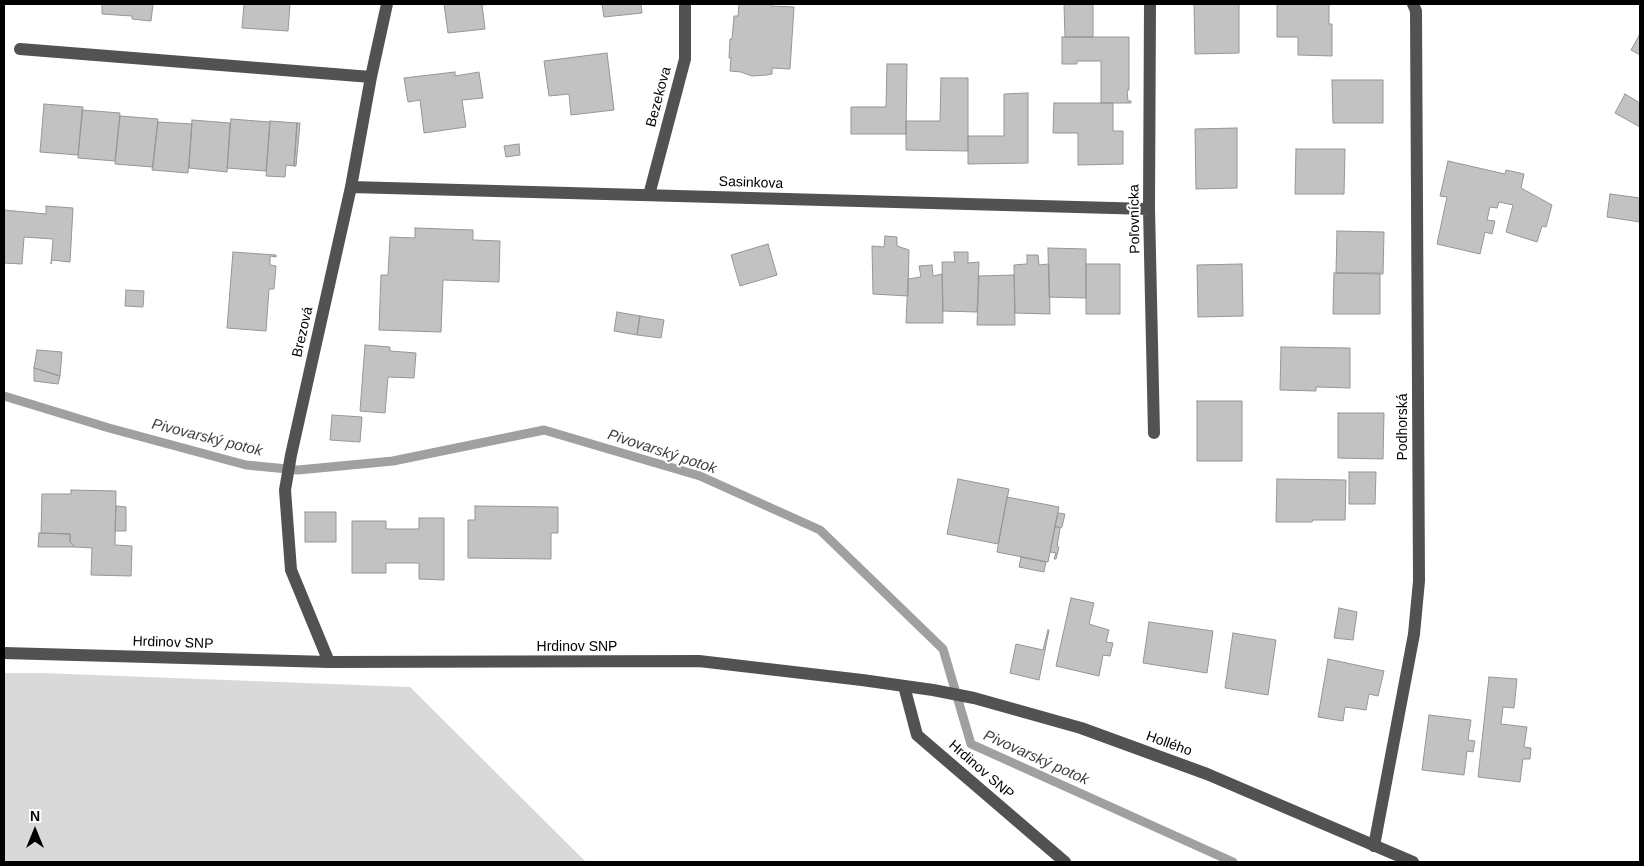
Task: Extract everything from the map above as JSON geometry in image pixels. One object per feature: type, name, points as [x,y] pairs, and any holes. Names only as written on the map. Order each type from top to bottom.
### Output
[{"type":"street","name":"Brezová","points":[[329,662],[291,570],[285,490],[291,455],[351,187],[371,77],[387,4]]},
{"type":"street","name":"Bezekova","points":[[649,195],[685,59],[685,4]]},
{"type":"street","name":"Poľovnícka","points":[[1150,4],[1149,209],[1154,433]]},
{"type":"street","name":"Podhorská","points":[[1374,846],[1414,634],[1419,581],[1416,10],[1413,4]]},
{"type":"street","points":[[20,49],[371,77]]},
{"type":"street","name":"Sasinkova","points":[[351,187],[1149,209]]},
{"type":"street","name":"Hrdinov SNP","points":[[4,653],[329,662],[698,661],[904,686],[917,735],[1066,862]]},
{"type":"street","name":"Hollého","points":[[904,686],[974,698],[1081,728],[1207,774],[1413,862]]},
{"type":"shaded area","points":[[4,673],[410,687],[586,862],[4,862]]},
{"type":"building","points":[[102,4],[153,4],[151,21],[132,19],[132,16],[102,14]]},
{"type":"building","points":[[244,4],[290,4],[288,31],[242,28]]},
{"type":"building","points":[[444,4],[493,4],[482,5],[485,29],[448,33]]},
{"type":"building","points":[[602,4],[641,4],[642,13],[604,17]]},
{"type":"building","points":[[739,4],[771,4],[771,6],[794,7],[790,69],[772,68],[772,74],[752,76],[730,71],[730,39],[732,39],[734,16],[738,16]]},
{"type":"building","points":[[1064,4],[1093,4],[1093,37],[1065,37]]},
{"type":"building","points":[[1194,4],[1239,4],[1239,53],[1195,54]]},
{"type":"building","points":[[1277,4],[1329,4],[1329,24],[1332,24],[1332,56],[1298,55],[1298,37],[1277,37]]},
{"type":"building","points":[[1640,34],[1640,55],[1631,50]]},
{"type":"building","points":[[1062,37],[1129,37],[1129,90],[1127,90],[1128,101],[1131,101],[1131,103],[1101,103],[1101,61],[1077,61],[1077,64],[1062,64]]},
{"type":"building","points":[[607,53],[614,110],[571,115],[569,94],[549,96],[544,61]]},
{"type":"building","points":[[887,64],[907,64],[906,134],[851,134],[851,107],[886,107]]},
{"type":"building","points":[[455,72],[455,76],[479,72],[483,98],[462,100],[466,127],[424,133],[420,100],[408,102],[404,78]]},
{"type":"building","points":[[941,78],[968,78],[968,151],[906,150],[906,121],[940,121]]},
{"type":"building","points":[[1332,80],[1383,80],[1383,123],[1333,123]]},
{"type":"building","points":[[1028,93],[1028,163],[968,164],[968,136],[1004,136],[1004,94]]},
{"type":"building","points":[[1625,94],[1640,103],[1640,127],[1615,113]]},
{"type":"building","points":[[1054,103],[1113,103],[1113,131],[1123,131],[1123,164],[1078,165],[1078,133],[1053,133]]},
{"type":"building","points":[[44,104],[83,107],[78,155],[40,152]]},
{"type":"building","points":[[82,110],[120,113],[115,161],[78,158]]},
{"type":"building","points":[[120,116],[158,119],[153,167],[115,164]]},
{"type":"building","points":[[231,119],[270,122],[266,171],[227,168]]},
{"type":"building","points":[[192,120],[230,123],[227,172],[189,168]]},
{"type":"building","points":[[270,121],[297,123],[294,166],[286,165],[285,177],[266,176]]},
{"type":"building","points":[[158,122],[192,124],[188,173],[152,170]]},
{"type":"building","points":[[297,123],[300,123],[296,166],[294,166]]},
{"type":"building","points":[[1237,128],[1237,188],[1196,189],[1195,129]]},
{"type":"building","points":[[519,144],[520,155],[506,157],[504,146]]},
{"type":"building","points":[[1296,149],[1345,149],[1344,194],[1295,194]]},
{"type":"building","points":[[1448,161],[1505,174],[1506,170],[1524,174],[1521,188],[1552,205],[1546,227],[1542,226],[1537,242],[1506,232],[1513,205],[1499,202],[1497,208],[1490,207],[1487,220],[1495,221],[1492,234],[1485,232],[1480,254],[1437,244],[1447,197],[1440,196]]},
{"type":"building","points":[[1610,194],[1640,198],[1640,222],[1607,217]]},
{"type":"building","points":[[46,206],[73,208],[70,262],[52,260],[51,264],[53,239],[24,237],[22,264],[4,263],[4,210],[46,214]]},
{"type":"building","points":[[415,228],[473,230],[473,240],[500,241],[499,282],[443,280],[441,332],[379,330],[381,275],[388,275],[390,237],[415,238]]},
{"type":"building","points":[[1337,231],[1384,232],[1383,274],[1336,273]]},
{"type":"building","points":[[885,236],[897,237],[897,246],[909,250],[908,296],[873,294],[872,246],[884,247]]},
{"type":"building","points":[[768,244],[777,275],[740,286],[731,255]]},
{"type":"building","points":[[1048,248],[1086,249],[1086,298],[1049,297]]},
{"type":"building","points":[[233,252],[276,255],[276,257],[270,256],[270,265],[276,266],[274,289],[269,289],[266,331],[227,328]]},
{"type":"building","points":[[954,252],[968,252],[968,263],[979,262],[977,312],[943,311],[942,262],[955,262]]},
{"type":"building","points":[[1027,255],[1038,255],[1039,265],[1049,264],[1050,314],[1015,313],[1014,265],[1027,264]]},
{"type":"building","points":[[1086,264],[1120,264],[1120,314],[1086,314]]},
{"type":"building","points":[[1242,264],[1243,316],[1198,317],[1197,265]]},
{"type":"building","points":[[932,265],[933,276],[942,274],[943,323],[906,323],[908,279],[921,277],[919,266]]},
{"type":"building","points":[[1334,273],[1380,273],[1380,314],[1333,314]]},
{"type":"building","points":[[1014,275],[1015,325],[977,325],[979,276]]},
{"type":"building","points":[[126,290],[144,291],[143,307],[125,306]]},
{"type":"building","points":[[617,312],[640,316],[637,335],[614,331]]},
{"type":"building","points":[[640,316],[664,320],[661,338],[637,335]]},
{"type":"building","points":[[365,345],[390,347],[390,351],[416,353],[414,378],[388,377],[385,413],[360,411]]},
{"type":"building","points":[[1281,347],[1350,348],[1350,388],[1316,387],[1316,391],[1280,390]]},
{"type":"building","points":[[37,350],[62,352],[60,376],[34,368]]},
{"type":"building","points":[[34,368],[60,376],[58,384],[34,381]]},
{"type":"building","points":[[1197,401],[1242,401],[1242,461],[1197,461]]},
{"type":"building","points":[[1338,413],[1384,413],[1383,459],[1338,458]]},
{"type":"building","points":[[332,415],[362,417],[360,442],[330,440]]},
{"type":"building","points":[[1349,472],[1376,472],[1375,504],[1349,504]]},
{"type":"building","points":[[958,479],[1009,489],[998,544],[947,534]]},
{"type":"building","points":[[1277,479],[1346,480],[1345,520],[1276,522]]},
{"type":"building","points":[[71,490],[116,491],[115,545],[132,546],[131,576],[91,575],[92,548],[75,547],[70,542],[70,534],[41,533],[42,494],[71,494]]},
{"type":"building","points":[[1007,497],[1059,507],[1048,562],[997,552]]},
{"type":"building","points":[[116,506],[126,507],[126,531],[115,531]]},
{"type":"building","points":[[475,506],[558,507],[558,533],[551,533],[551,559],[468,558],[468,520],[475,520]]},
{"type":"building","points":[[305,512],[336,512],[336,542],[305,542]]},
{"type":"building","points":[[1058,513],[1065,514],[1062,527],[1060,528],[1055,526]]},
{"type":"building","points":[[419,518],[444,518],[444,580],[419,579],[419,563],[386,563],[386,573],[352,573],[352,521],[386,521],[386,529],[419,529]]},
{"type":"building","points":[[1055,526],[1060,528],[1057,547],[1059,547],[1056,559],[1054,559],[1056,553],[1050,552]]},
{"type":"building","points":[[39,533],[70,534],[70,542],[75,547],[38,547]]},
{"type":"building","points":[[1021,557],[1046,562],[1044,572],[1019,567]]},
{"type":"building","points":[[1071,598],[1094,603],[1089,624],[1109,630],[1106,642],[1113,643],[1110,656],[1103,655],[1099,676],[1056,666]]},
{"type":"building","points":[[1339,608],[1357,612],[1353,640],[1334,638]]},
{"type":"building","points":[[1149,622],[1213,631],[1207,673],[1143,663]]},
{"type":"building","points":[[1048,630],[1039,680],[1010,673],[1016,644],[1043,650]]},
{"type":"building","points":[[1233,633],[1276,640],[1268,695],[1225,688]]},
{"type":"building","points":[[1328,659],[1384,671],[1378,696],[1369,694],[1366,710],[1345,707],[1343,721],[1318,717]]},
{"type":"building","points":[[1489,677],[1517,679],[1514,708],[1503,707],[1501,724],[1527,727],[1524,747],[1531,748],[1530,759],[1523,759],[1520,782],[1478,777]]},
{"type":"building","points":[[1429,715],[1471,720],[1468,740],[1475,741],[1473,752],[1467,751],[1464,775],[1422,770]]},
{"type":"waterway","name":"Pivovarský potok","points":[[4,396],[109,428],[246,465],[298,470],[393,461],[544,430],[700,476],[820,530],[943,649],[971,744],[1233,862]]}]
